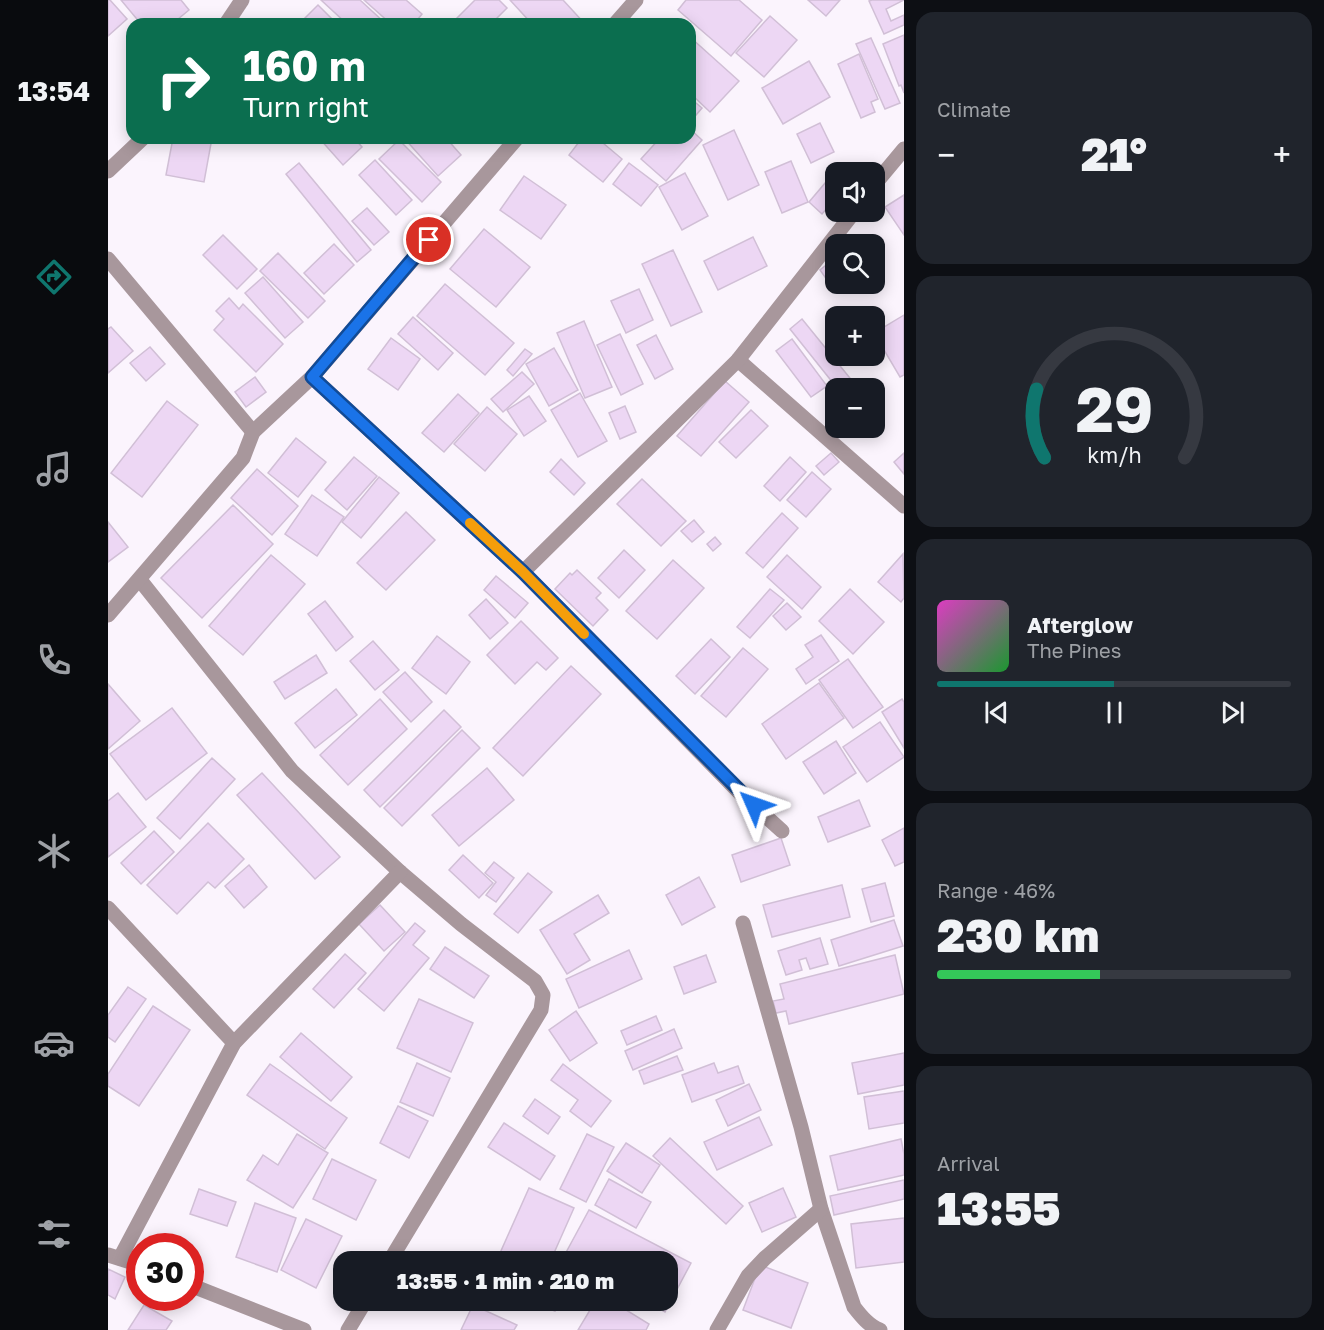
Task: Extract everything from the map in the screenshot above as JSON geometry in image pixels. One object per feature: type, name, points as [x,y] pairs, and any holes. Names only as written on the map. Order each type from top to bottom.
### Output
[{"type":"street","points":[[230,18],[242,0]]},
{"type":"street","points":[[620,18],[636,0]]},
{"type":"street","points":[[108,171],[137,144]]},
{"type":"street","points":[[108,615],[243,458],[253,432],[312,377],[512,144]]},
{"type":"street","points":[[885,172],[904,149]]},
{"type":"street","points":[[523,572],[738,360],[846,222]]},
{"type":"street","points":[[108,259],[253,432]]},
{"type":"street","points":[[738,360],[904,506]]},
{"type":"street","points":[[312,377],[523,572],[740,793],[782,831]]},
{"type":"street","points":[[140,580],[292,771],[400,872],[461,924],[535,981],[543,995],[541,1010],[396,1251]]},
{"type":"street","points":[[114,1256],[234,1042],[400,872]]},
{"type":"street","points":[[108,908],[234,1042]]},
{"type":"street","points":[[743,923],[801,1127],[821,1209],[854,1307],[863,1318],[880,1330]]},
{"type":"street","points":[[717,1330],[748,1276],[821,1209]]},
{"type":"street","points":[[204,1291],[304,1330]]},
{"type":"street","points":[[348,1330],[359,1311]]},
{"type":"building","points":[[108,0],[110,0],[126,18],[108,36]]},
{"type":"building","points":[[121,0],[181,0],[189,10],[179,18],[136,18]]},
{"type":"building","points":[[321,0],[360,0],[380,18],[340,18]]},
{"type":"building","points":[[364,0],[406,0],[422,14],[419,18],[384,18]]},
{"type":"building","points":[[475,0],[499,0],[507,8],[497,18],[457,18]]},
{"type":"building","points":[[510,0],[563,0],[580,18],[526,18]]},
{"type":"building","points":[[686,0],[739,0],[762,20],[731,56],[696,26],[696,18],[687,18],[678,10]]},
{"type":"building","points":[[808,0],[840,0],[826,16]]},
{"type":"building","points":[[904,0],[886,9],[891,21],[904,15],[904,25],[884,34],[869,1]]},
{"type":"building","points":[[318,5],[331,18],[305,18]]},
{"type":"building","points":[[770,16],[797,40],[764,77],[736,53]]},
{"type":"building","points":[[904,35],[904,93],[901,85],[899,86],[883,44]]},
{"type":"building","points":[[871,38],[900,103],[885,109],[856,44]]},
{"type":"building","points":[[696,42],[739,81],[710,112],[696,99]]},
{"type":"building","points":[[859,54],[878,99],[871,102],[875,112],[861,118],[838,64]]},
{"type":"building","points":[[809,61],[830,97],[783,124],[762,88]]},
{"type":"building","points":[[696,103],[702,108],[696,115]]},
{"type":"building","points":[[820,123],[834,152],[811,163],[797,134]]},
{"type":"building","points":[[734,130],[759,185],[728,200],[703,145]]},
{"type":"building","points":[[696,134],[702,140],[666,181],[641,159],[655,144],[696,144]]},
{"type":"building","points":[[172,144],[211,144],[204,182],[166,175]]},
{"type":"building","points":[[324,144],[359,144],[362,147],[343,165]]},
{"type":"building","points":[[395,144],[403,144],[441,182],[422,202],[379,159]]},
{"type":"building","points":[[409,144],[451,144],[461,155],[438,176]]},
{"type":"building","points":[[577,144],[604,144],[622,159],[603,182],[569,155]]},
{"type":"building","points":[[375,160],[412,200],[396,215],[359,175]]},
{"type":"building","points":[[791,161],[808,202],[782,213],[765,172]]},
{"type":"building","points":[[299,163],[371,250],[357,262],[286,174]]},
{"type":"building","points":[[629,163],[658,185],[641,206],[613,184]]},
{"type":"building","points":[[685,173],[708,216],[682,230],[659,187]]},
{"type":"building","points":[[524,176],[566,205],[541,239],[500,210]]},
{"type":"building","points":[[825,183],[825,211],[822,214],[809,202]]},
{"type":"building","points":[[904,195],[904,235],[885,207]]},
{"type":"building","points":[[367,208],[389,232],[374,245],[352,221]]},
{"type":"building","points":[[484,229],[530,267],[496,307],[450,269]]},
{"type":"building","points":[[223,235],[257,269],[237,289],[203,255]]},
{"type":"building","points":[[753,237],[767,266],[718,290],[704,261]]},
{"type":"building","points":[[334,244],[354,265],[324,294],[304,273]]},
{"type":"building","points":[[673,250],[702,312],[671,326],[642,264]]},
{"type":"building","points":[[278,253],[325,301],[308,318],[260,271]]},
{"type":"building","points":[[825,266],[825,277],[820,270]]},
{"type":"building","points":[[263,277],[303,322],[285,338],[245,293]]},
{"type":"building","points":[[445,284],[514,343],[485,375],[417,316]]},
{"type":"building","points":[[639,289],[653,320],[626,333],[611,301]]},
{"type":"building","points":[[229,298],[239,309],[243,304],[283,344],[256,372],[214,330],[224,319],[216,311]]},
{"type":"building","points":[[904,315],[904,375],[900,377],[885,352],[885,326]]},
{"type":"building","points":[[413,317],[453,353],[438,370],[398,334]]},
{"type":"building","points":[[802,319],[825,347],[825,366],[840,366],[850,378],[829,378],[790,329]]},
{"type":"building","points":[[584,321],[612,387],[585,398],[557,333]]},
{"type":"building","points":[[111,327],[133,351],[108,373],[108,329]]},
{"type":"building","points":[[620,334],[643,384],[621,395],[597,345]]},
{"type":"building","points":[[656,335],[673,369],[655,379],[637,345]]},
{"type":"building","points":[[391,338],[420,359],[398,390],[368,369]]},
{"type":"building","points":[[792,339],[825,383],[825,387],[811,397],[776,351]]},
{"type":"building","points":[[150,347],[165,364],[146,381],[130,363]]},
{"type":"building","points":[[554,348],[578,390],[549,406],[526,364]]},
{"type":"building","points":[[525,349],[532,354],[513,376],[507,370]]},
{"type":"building","points":[[522,372],[534,384],[503,412],[491,399]]},
{"type":"building","points":[[255,377],[266,392],[246,407],[235,392]]},
{"type":"building","points":[[725,381],[749,402],[701,456],[677,436]]},
{"type":"building","points":[[580,393],[607,441],[578,457],[551,410]]},
{"type":"building","points":[[458,394],[479,413],[444,452],[422,433]]},
{"type":"building","points":[[529,396],[546,421],[524,436],[507,410]]},
{"type":"building","points":[[167,401],[198,425],[142,497],[111,473]]},
{"type":"building","points":[[625,406],[636,432],[620,439],[609,413]]},
{"type":"building","points":[[487,407],[517,434],[485,471],[454,444]]},
{"type":"building","points":[[751,410],[768,426],[736,458],[719,442]]},
{"type":"building","points":[[296,438],[326,462],[298,497],[268,473]]},
{"type":"building","points":[[831,453],[839,462],[824,475],[816,466]]},
{"type":"building","points":[[904,453],[904,474],[894,462]]},
{"type":"building","points":[[354,457],[377,476],[347,510],[325,490]]},
{"type":"building","points":[[790,457],[806,472],[780,501],[764,486]]},
{"type":"building","points":[[561,459],[585,483],[574,495],[550,472]]},
{"type":"building","points":[[257,469],[298,506],[272,535],[231,498]]},
{"type":"building","points":[[812,472],[831,489],[806,517],[787,500]]},
{"type":"building","points":[[379,477],[399,493],[361,538],[342,522]]},
{"type":"building","points":[[642,479],[686,521],[661,546],[617,504]]},
{"type":"building","points":[[312,495],[344,517],[317,556],[285,534]]},
{"type":"building","points":[[233,505],[273,544],[202,618],[161,578]]},
{"type":"building","points":[[406,512],[435,540],[386,590],[357,563]]},
{"type":"building","points":[[782,513],[798,528],[763,568],[746,553]]},
{"type":"building","points":[[694,520],[704,532],[692,542],[681,531]]},
{"type":"building","points":[[108,522],[128,547],[108,562]]},
{"type":"building","points":[[715,537],[721,544],[713,551],[707,544]]},
{"type":"building","points":[[624,550],[645,570],[619,598],[598,578]]},
{"type":"building","points":[[903,554],[904,598],[901,602],[878,582]]},
{"type":"building","points":[[271,555],[305,584],[243,655],[209,626]]},
{"type":"building","points":[[787,555],[821,587],[802,609],[767,577]]},
{"type":"building","points":[[673,560],[704,588],[657,639],[626,611]]},
{"type":"building","points":[[577,570],[601,593],[596,598],[608,610],[593,626],[555,589],[570,573],[572,575]]},
{"type":"building","points":[[496,576],[528,603],[515,618],[484,590]]},
{"type":"building","points":[[770,589],[784,600],[750,638],[737,627]]},
{"type":"building","points":[[850,589],[884,622],[853,654],[819,621]]},
{"type":"building","points":[[486,599],[508,623],[490,639],[469,615]]},
{"type":"building","points":[[325,601],[353,637],[336,651],[308,614]]},
{"type":"building","points":[[787,603],[801,617],[786,630],[773,616]]},
{"type":"building","points":[[521,621],[558,658],[546,670],[537,662],[515,684],[487,655]]},
{"type":"building","points":[[821,635],[839,661],[806,684],[796,669],[813,657],[805,645]]},
{"type":"building","points":[[437,636],[470,662],[446,694],[412,668]]},
{"type":"building","points":[[711,639],[730,657],[695,694],[676,676]]},
{"type":"building","points":[[373,641],[399,670],[375,690],[350,661]]},
{"type":"building","points":[[743,648],[768,669],[726,717],[701,696]]},
{"type":"building","points":[[316,655],[327,673],[285,699],[274,682]]},
{"type":"building","points":[[848,659],[883,707],[853,728],[819,680]]},
{"type":"building","points":[[571,666],[601,694],[523,776],[493,748]]},
{"type":"building","points":[[405,672],[432,702],[411,722],[383,692]]},
{"type":"building","points":[[819,683],[844,718],[786,759],[762,724]]},
{"type":"building","points":[[108,684],[140,721],[108,749]]},
{"type":"building","points":[[336,689],[357,715],[315,748],[295,723]]},
{"type":"building","points":[[380,699],[407,729],[348,785],[320,755]]},
{"type":"building","points":[[902,699],[904,702],[904,748],[882,712]]},
{"type":"building","points":[[172,708],[207,753],[146,800],[110,754]]},
{"type":"building","points":[[444,710],[461,727],[380,807],[364,790]]},
{"type":"building","points":[[880,722],[904,757],[867,782],[843,747]]},
{"type":"building","points":[[462,730],[480,748],[402,826],[384,808]]},
{"type":"building","points":[[836,741],[856,773],[824,794],[803,762]]},
{"type":"building","points":[[212,758],[235,779],[180,839],[157,818]]},
{"type":"building","points":[[487,768],[514,800],[459,846],[432,815]]},
{"type":"building","points":[[262,773],[340,857],[315,879],[237,795]]},
{"type":"building","points":[[118,793],[146,827],[108,857],[108,801]]},
{"type":"building","points":[[859,800],[870,826],[828,842],[818,817]]},
{"type":"building","points":[[208,823],[244,859],[215,888],[208,882],[177,914],[147,885]]},
{"type":"building","points":[[904,828],[904,862],[895,866],[882,840]]},
{"type":"building","points":[[154,831],[174,852],[141,884],[121,863]]},
{"type":"building","points":[[781,838],[790,865],[741,882],[732,855]]},
{"type":"building","points":[[463,855],[493,883],[479,898],[449,870]]},
{"type":"building","points":[[494,862],[514,878],[496,902],[486,895],[496,882],[485,873]]},
{"type":"building","points":[[249,865],[267,887],[244,908],[225,886]]},
{"type":"building","points":[[528,873],[552,892],[518,933],[494,914]]},
{"type":"building","points":[[699,877],[715,907],[682,925],[666,895]]},
{"type":"building","points":[[885,883],[894,916],[871,922],[862,889]]},
{"type":"building","points":[[842,885],[850,917],[772,937],[763,905]]},
{"type":"building","points":[[598,895],[609,913],[574,934],[590,960],[567,974],[540,930]]},
{"type":"building","points":[[380,905],[405,932],[384,951],[359,924]]},
{"type":"building","points":[[894,920],[903,946],[839,966],[831,940]]},
{"type":"building","points":[[415,923],[425,931],[413,945],[429,958],[384,1011],[358,989]]},
{"type":"building","points":[[820,938],[828,964],[810,969],[806,958],[799,960],[802,970],[786,975],[778,951]]},
{"type":"building","points":[[445,947],[489,976],[474,998],[430,969]]},
{"type":"building","points":[[629,950],[642,979],[579,1008],[566,979]]},
{"type":"building","points":[[345,954],[366,973],[334,1008],[313,989]]},
{"type":"building","points":[[706,955],[716,982],[684,994],[674,967]]},
{"type":"building","points":[[895,955],[904,994],[789,1024],[786,1011],[776,1013],[773,1001],[784,999],[780,984]]},
{"type":"building","points":[[128,987],[146,999],[115,1042],[108,1037],[108,1015]]},
{"type":"building","points":[[419,999],[473,1023],[451,1072],[397,1048]]},
{"type":"building","points":[[153,1006],[190,1030],[139,1106],[108,1086],[108,1074]]},
{"type":"building","points":[[576,1011],[597,1043],[570,1061],[549,1030]]},
{"type":"building","points":[[656,1016],[662,1030],[627,1045],[621,1031]]},
{"type":"building","points":[[674,1029],[682,1048],[633,1070],[625,1051]]},
{"type":"building","points":[[301,1033],[352,1077],[331,1101],[280,1057]]},
{"type":"building","points":[[904,1053],[904,1085],[858,1094],[852,1063]]},
{"type":"building","points":[[677,1056],[683,1070],[644,1084],[639,1071]]},
{"type":"building","points":[[417,1063],[450,1078],[433,1116],[400,1102]]},
{"type":"building","points":[[714,1063],[718,1073],[738,1066],[744,1083],[692,1102],[682,1075]]},
{"type":"building","points":[[270,1064],[347,1118],[325,1149],[247,1095]]},
{"type":"building","points":[[563,1064],[611,1101],[591,1127],[570,1111],[578,1100],[551,1080]]},
{"type":"building","points":[[749,1084],[761,1110],[728,1126],[716,1100]]},
{"type":"building","points":[[904,1091],[904,1123],[869,1129],[864,1097]]},
{"type":"building","points":[[535,1099],[560,1117],[548,1134],[523,1116]]},
{"type":"building","points":[[398,1106],[428,1121],[409,1158],[380,1143]]},
{"type":"building","points":[[759,1117],[772,1145],[717,1170],[704,1142]]},
{"type":"building","points":[[504,1123],[555,1156],[540,1180],[488,1147]]},
{"type":"building","points":[[297,1134],[328,1153],[293,1208],[247,1180],[263,1155],[278,1165]]},
{"type":"building","points":[[587,1134],[614,1147],[586,1202],[560,1189]]},
{"type":"building","points":[[670,1138],[743,1206],[726,1224],[653,1156]]},
{"type":"building","points":[[901,1139],[904,1175],[838,1190],[830,1156]]},
{"type":"building","points":[[626,1143],[660,1165],[642,1193],[607,1171]]},
{"type":"building","points":[[332,1159],[376,1180],[356,1220],[313,1199]]},
{"type":"building","points":[[609,1179],[651,1202],[636,1228],[595,1205]]},
{"type":"building","points":[[904,1180],[904,1199],[834,1215],[830,1196]]},
{"type":"building","points":[[529,1188],[574,1208],[555,1251],[501,1251]]},
{"type":"building","points":[[783,1188],[796,1217],[762,1232],[749,1203]]},
{"type":"building","points":[[199,1189],[236,1202],[227,1226],[190,1214]]},
{"type":"building","points":[[255,1203],[296,1218],[277,1272],[236,1257]]},
{"type":"building","points":[[589,1210],[668,1251],[567,1251]]},
{"type":"building","points":[[904,1218],[904,1262],[856,1268],[851,1224]]},
{"type":"building","points":[[306,1219],[342,1236],[316,1288],[281,1270]]},
{"type":"building","points":[[678,1256],[691,1263],[678,1288]]},
{"type":"building","points":[[760,1265],[808,1283],[791,1328],[743,1310]]},
{"type":"building","points":[[108,1269],[125,1277],[115,1299],[108,1295]]},
{"type":"building","points":[[140,1311],[154,1311],[172,1321],[166,1330],[128,1330]]},
{"type":"building","points":[[470,1311],[486,1311],[517,1325],[514,1330],[461,1330]]},
{"type":"building","points":[[589,1311],[628,1311],[649,1324],[646,1330],[578,1330]]},
{"type":"slow traffic","points":[[470,523],[523,572],[584,634]]},
{"type":"route","points":[[429,240],[312,377],[523,572],[754,805]]}]
